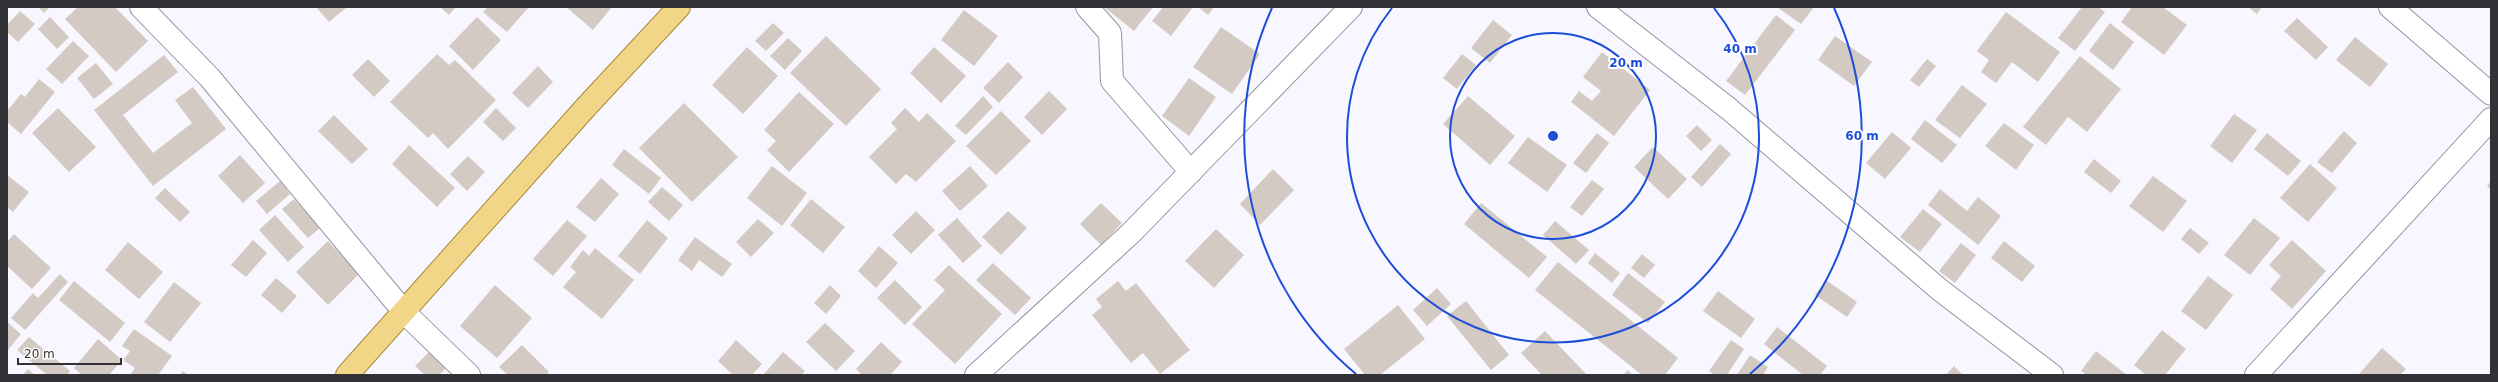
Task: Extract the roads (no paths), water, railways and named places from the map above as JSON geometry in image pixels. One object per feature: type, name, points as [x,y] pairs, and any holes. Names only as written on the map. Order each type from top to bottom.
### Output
[{"type":"main road","points":[[347,375],[405,313],[586,107],[679,7]]},
{"type":"street","points":[[141,7],[210,78],[405,313],[468,375]]},
{"type":"street","points":[[1086,7],[1110,33],[1112,81],[1192,172]]},
{"type":"street","points":[[976,375],[1131,233],[1351,7]]},
{"type":"street","points":[[1598,7],[1729,110],[1940,290],[2052,375]]},
{"type":"street","points":[[2390,7],[2491,94]]},
{"type":"street","points":[[2256,375],[2491,119]]}]
